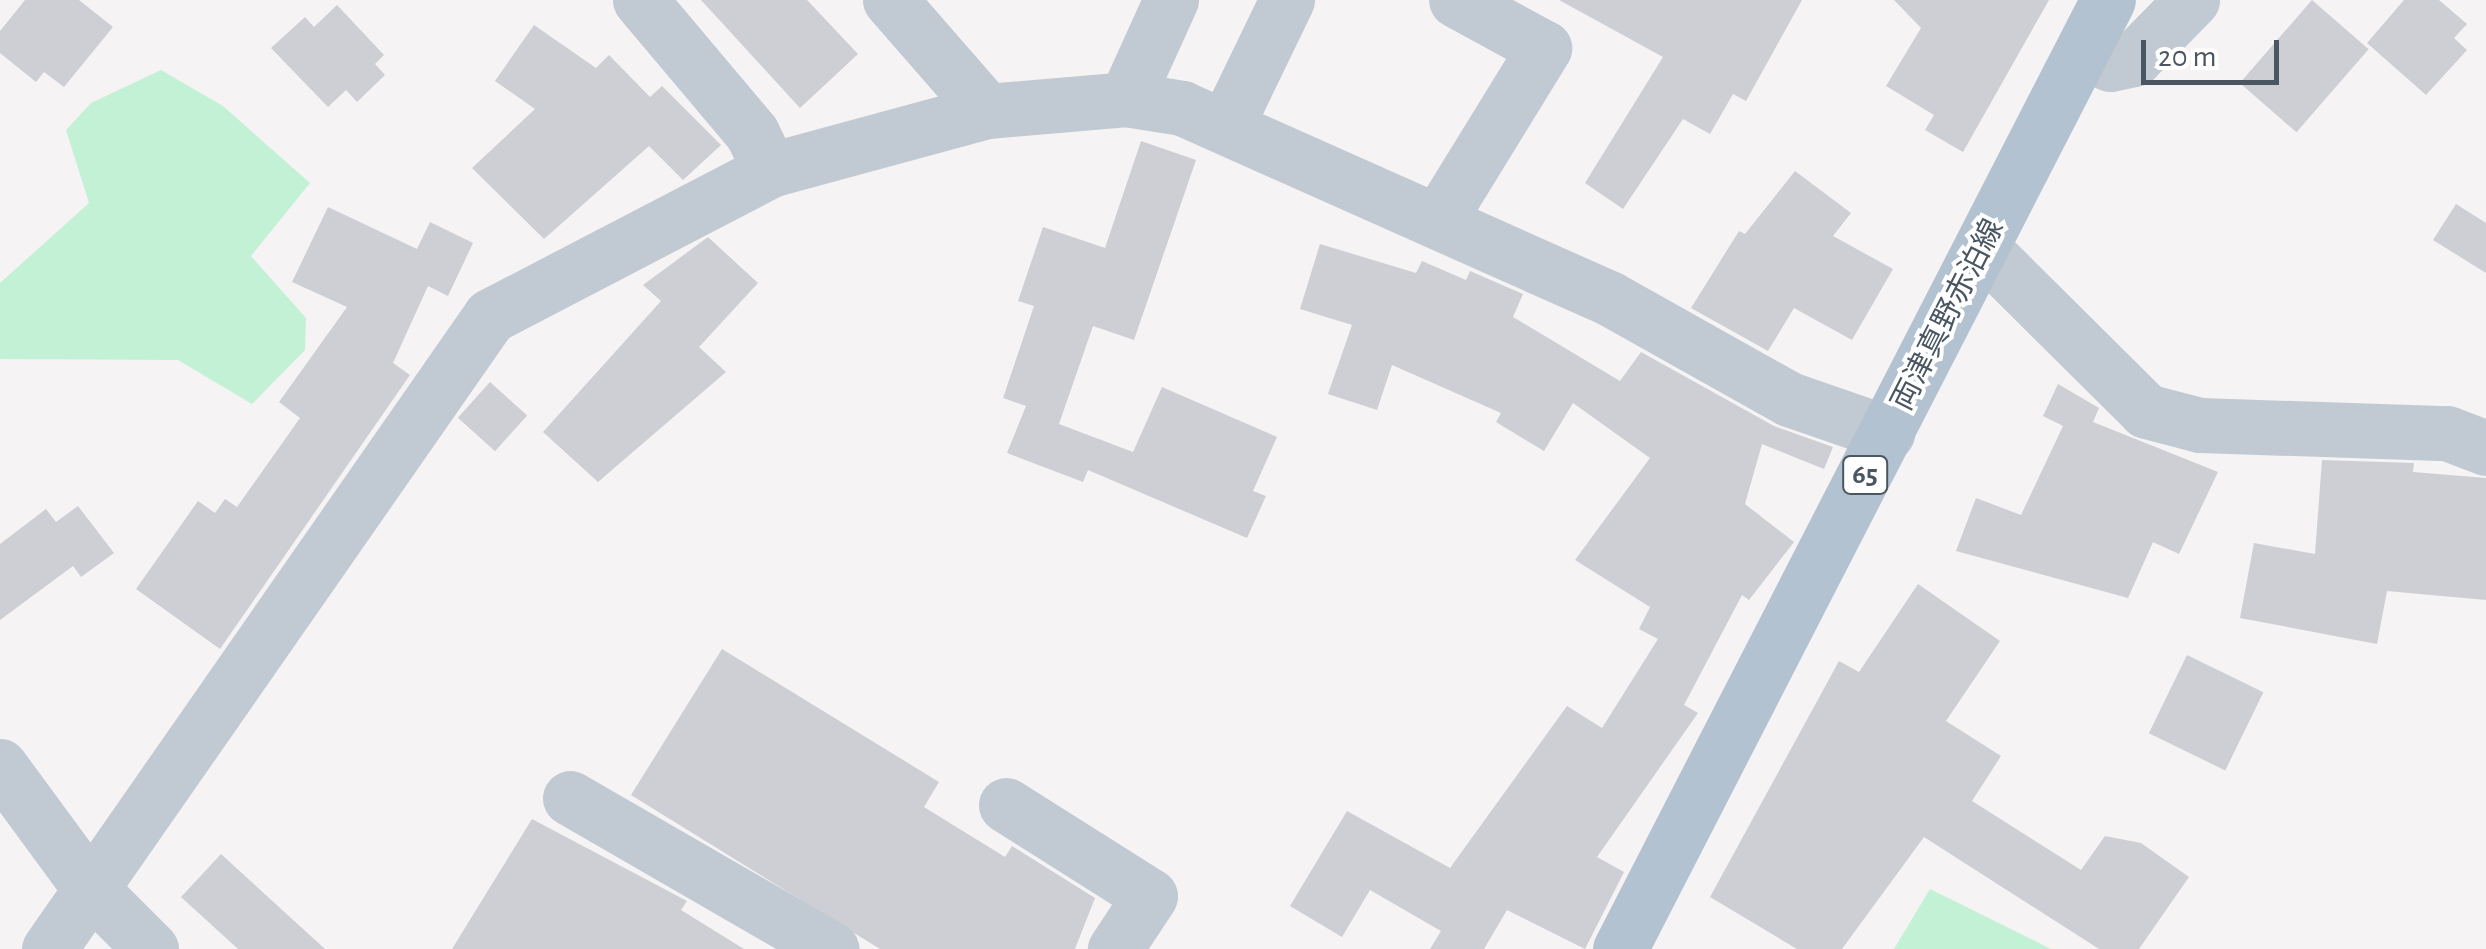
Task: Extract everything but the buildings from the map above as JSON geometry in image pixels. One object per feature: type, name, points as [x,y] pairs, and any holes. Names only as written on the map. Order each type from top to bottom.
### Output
[{"type":"main road","name":"両津真野赤泊線","points":[[1620,949],[2108,0]]},
{"type":"street","points":[[640,0],[752,133],[770,170]]},
{"type":"street","points":[[890,0],[987,111]]},
{"type":"street","points":[[1126,100],[1171,0]]},
{"type":"street","points":[[1227,124],[1287,0]]},
{"type":"street","points":[[1439,219],[1544,48],[1456,0]]},
{"type":"street","points":[[2082,52],[2110,64],[2134,58],[2192,0]]},
{"type":"street","points":[[49,949],[490,316],[770,170],[987,111],[1126,100],[1227,124],[1608,298],[1789,399],[1888,433]]},
{"type":"street","points":[[1982,248],[2146,410],[2200,425],[2447,433],[2486,448]]},
{"type":"street","points":[[0,766],[89,888],[151,949]]},
{"type":"street","points":[[570,798],[832,949]]},
{"type":"street","points":[[1006,804],[1150,896],[1116,949]]},
{"type":"green space","points":[[161,70],[223,106],[310,183],[251,256],[306,318],[305,350],[252,404],[178,360],[0,359],[0,283],[89,203],[66,130],[91,103]]},
{"type":"green space","points":[[1930,889],[2051,949],[1894,949]]}]
